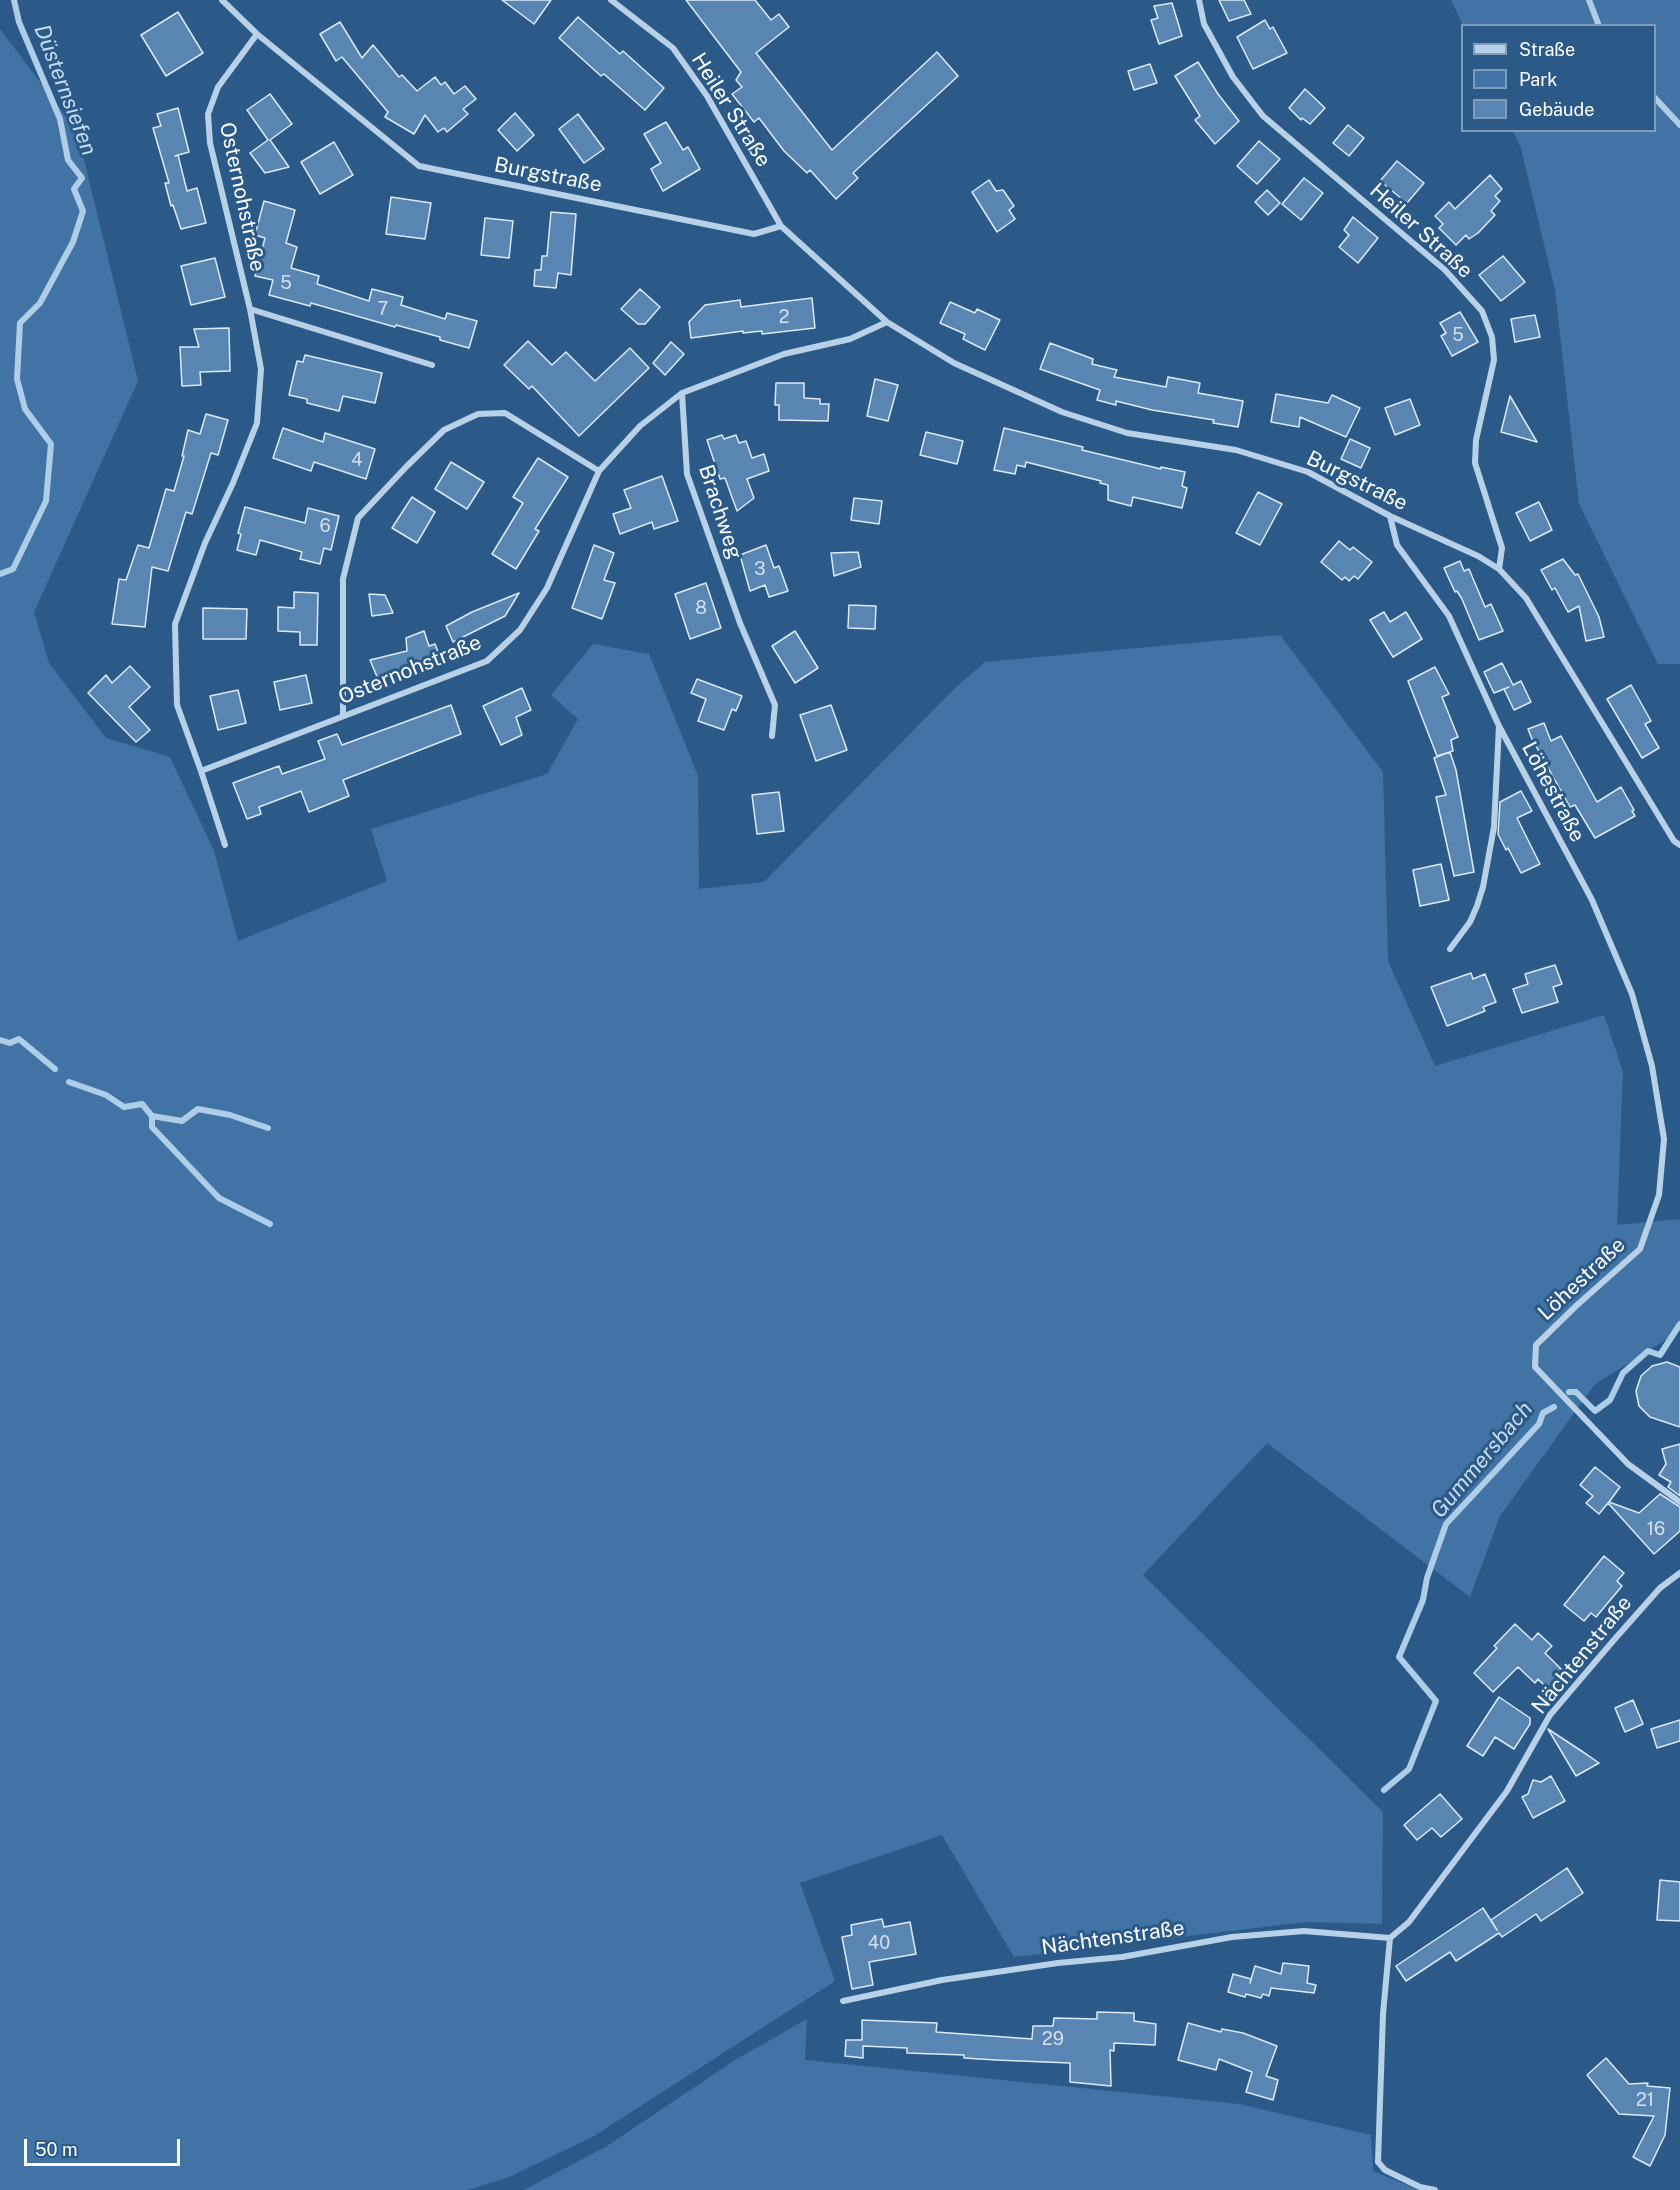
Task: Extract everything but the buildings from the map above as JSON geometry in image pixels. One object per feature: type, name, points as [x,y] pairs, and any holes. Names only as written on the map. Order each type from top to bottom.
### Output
[{"type":"street","name":"Burgstraße","points":[[222,0],[257,34],[420,166],[754,234],[781,226],[888,322],[954,363],[1062,412],[1127,434],[1236,450],[1308,472],[1390,516],[1478,556],[1499,569],[1526,598],[1674,841],[1680,845]]},
{"type":"street","name":"Heiler Straße","points":[[611,0],[673,48],[707,96],[781,226]]},
{"type":"street","name":"Heiler Straße","points":[[1200,0],[1204,24],[1233,77],[1263,116],[1445,270],[1482,311],[1492,337],[1494,360],[1476,440],[1475,463],[1502,548],[1499,569]]},
{"type":"street","name":"Osternohstraße","points":[[225,845],[177,705],[175,624],[205,543],[233,483],[257,423],[261,369],[250,309],[210,143],[208,114],[218,87],[257,34]]},
{"type":"street","points":[[250,309],[432,365]]},
{"type":"street","points":[[682,393],[784,354],[850,339],[888,322]]},
{"type":"street","name":"Osternohstraße","points":[[201,771],[487,661],[520,630],[547,588],[599,471],[640,426],[682,393]]},
{"type":"street","name":"Brachweg","points":[[682,393],[687,474],[740,623],[775,705],[772,736]]},
{"type":"street","points":[[343,715],[343,579],[358,518],[444,430],[478,414],[505,413],[599,471]]},
{"type":"street","name":"Löhestraße","points":[[1390,516],[1397,545],[1449,616],[1499,726],[1592,900],[1632,994],[1652,1066],[1664,1139],[1659,1195],[1640,1249],[1536,1345],[1535,1367],[1628,1464],[1680,1502]]},
{"type":"street","name":"Löhestraße","points":[[1450,949],[1470,922],[1483,887],[1494,827],[1499,726]]},
{"type":"street","name":"Nächtenstraße","points":[[843,2001],[942,1980],[1058,1963],[1122,1957],[1232,1937],[1304,1931],[1390,1938],[1409,1922],[1507,1791],[1551,1716],[1660,1587],[1680,1573]]},
{"type":"street","points":[[1390,1938],[1383,2014],[1378,2162],[1385,2170],[1420,2187],[1435,2190]]},
{"type":"green space","points":[[1451,0],[1680,0],[1680,664],[1658,664],[1579,504],[1555,290],[1521,148],[1513,132],[1656,132],[1656,24],[1463,24]]},
{"type":"green space","points":[[0,29],[77,131],[138,381],[34,612],[49,663],[106,738],[170,757],[214,851],[238,941],[387,881],[371,829],[547,774],[578,719],[551,695],[593,644],[649,654],[698,776],[699,889],[764,882],[955,688],[985,662],[1280,635],[1383,772],[1388,961],[1435,1066],[1604,1015],[1623,1072],[1617,1225],[1680,1219],[1680,1331],[1595,1384],[1500,1516],[1470,1597],[1267,1443],[1143,1575],[1383,1812],[1382,1924],[1306,1922],[1014,1957],[942,1835],[800,1883],[835,1981],[594,2136],[507,2178],[467,2190],[0,2190]]},
{"type":"green space","points":[[807,2019],[805,2060],[1239,2104],[1371,2135],[1373,2171],[1419,2190],[524,2190],[607,2146],[735,2060]]},
{"type":"waterway","name":"Düsternsiefen","points":[[0,574],[13,569],[46,501],[51,444],[25,409],[17,379],[20,323],[40,303],[73,242],[83,211],[74,189],[82,178],[68,160],[60,119],[19,22],[14,0]]},
{"type":"waterway","name":"Gummersbach","points":[[1589,0],[1598,24]]},
{"type":"waterway","name":"Gummersbach","points":[[1656,99],[1680,125]]},
{"type":"waterway","points":[[0,1040],[10,1043],[19,1039],[55,1069]]},
{"type":"waterway","points":[[69,1082],[106,1095],[124,1107],[142,1104],[152,1116],[152,1127],[219,1198],[270,1224]]},
{"type":"waterway","points":[[152,1116],[182,1121],[198,1109],[230,1115],[268,1128]]},
{"type":"waterway","name":"Gummersbach","points":[[1569,1392],[1576,1392],[1595,1411],[1610,1400],[1623,1373],[1648,1351],[1660,1355],[1680,1324]]},
{"type":"waterway","name":"Gummersbach","points":[[1384,1790],[1409,1769],[1436,1701],[1399,1657],[1423,1600],[1427,1578],[1446,1524],[1539,1424],[1543,1413],[1554,1407]]}]
